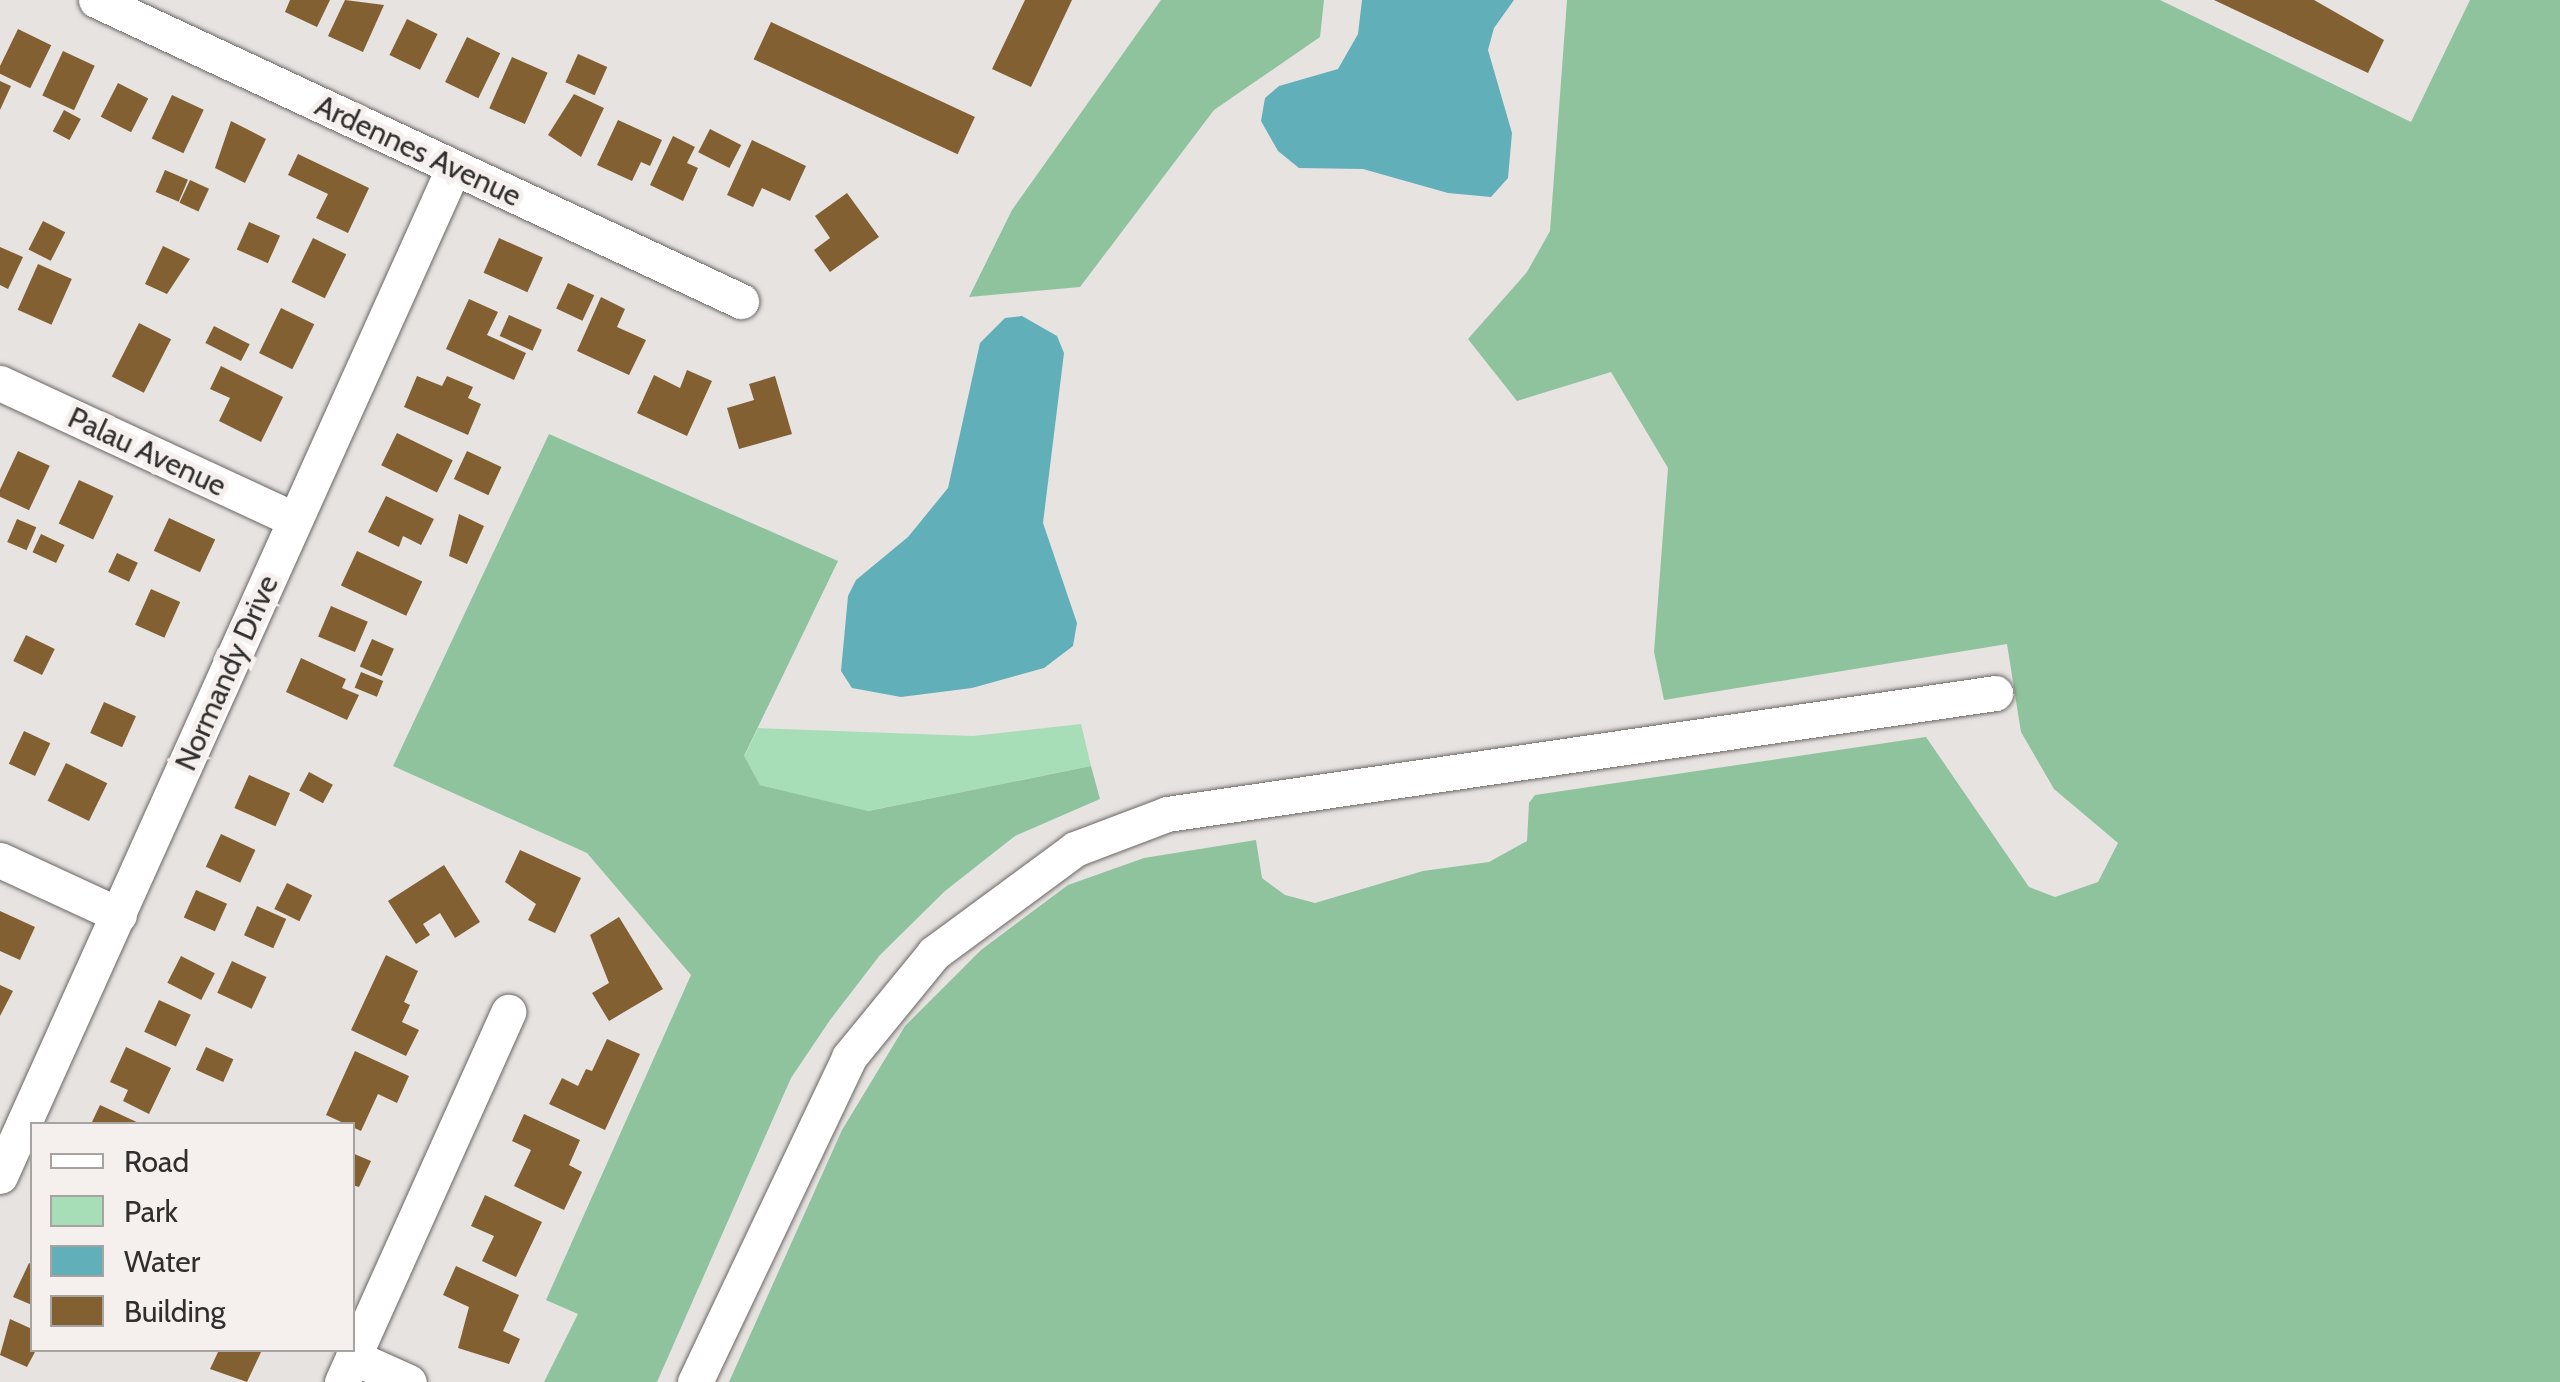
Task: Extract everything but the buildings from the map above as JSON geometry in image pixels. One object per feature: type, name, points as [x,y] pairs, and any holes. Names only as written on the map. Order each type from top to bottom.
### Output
[{"type":"street","name":"Ardennes Avenue","points":[[96,0],[741,300]]},
{"type":"street","name":"Normandy Drive","points":[[0,1176],[453,169]]},
{"type":"street","name":"Palau Avenue","points":[[0,383],[295,520]]},
{"type":"street","points":[[695,1382],[848,1057],[934,954],[1075,849],[1167,814],[1994,692]]},
{"type":"street","points":[[0,860],[119,915]]},
{"type":"street","points":[[409,1382],[347,1370],[508,1012]]},
{"type":"green space","points":[[1161,0],[1324,0],[1320,37],[1214,110],[1080,287],[969,297],[1012,210]]},
{"type":"green space","points":[[1567,0],[2160,0],[2411,122],[2470,0],[2560,0],[2560,1382],[729,1382],[842,1130],[905,1026],[981,950],[1068,885],[1144,858],[1256,840],[1262,878],[1285,895],[1315,903],[1423,871],[1489,862],[1527,841],[1529,803],[1535,795],[1926,737],[2029,887],[2055,897],[2098,882],[2118,843],[2054,789],[2021,732],[2007,644],[1664,700],[1654,652],[1668,468],[1611,372],[1517,401],[1468,339],[1527,272],[1550,231]]},
{"type":"green space","points":[[549,434],[838,561],[744,756],[760,785],[868,811],[1091,766],[1100,799],[1015,836],[945,891],[880,955],[830,1020],[791,1078],[657,1382],[544,1382],[578,1314],[546,1300],[691,975],[587,853],[393,766]]},
{"type":"green space","points":[[1081,724],[1091,766],[867,811],[760,785],[744,757],[758,728],[973,736]]},
{"type":"water","points":[[1362,0],[1514,0],[1494,28],[1488,50],[1512,133],[1508,178],[1491,197],[1448,193],[1363,169],[1299,168],[1278,151],[1261,121],[1265,98],[1279,86],[1338,69],[1358,34]]},
{"type":"water","points":[[1022,316],[1057,336],[1064,353],[1043,523],[1077,623],[1073,646],[1044,668],[972,688],[901,697],[852,688],[841,671],[848,596],[856,580],[908,537],[948,488],[980,343],[1005,318]]}]
